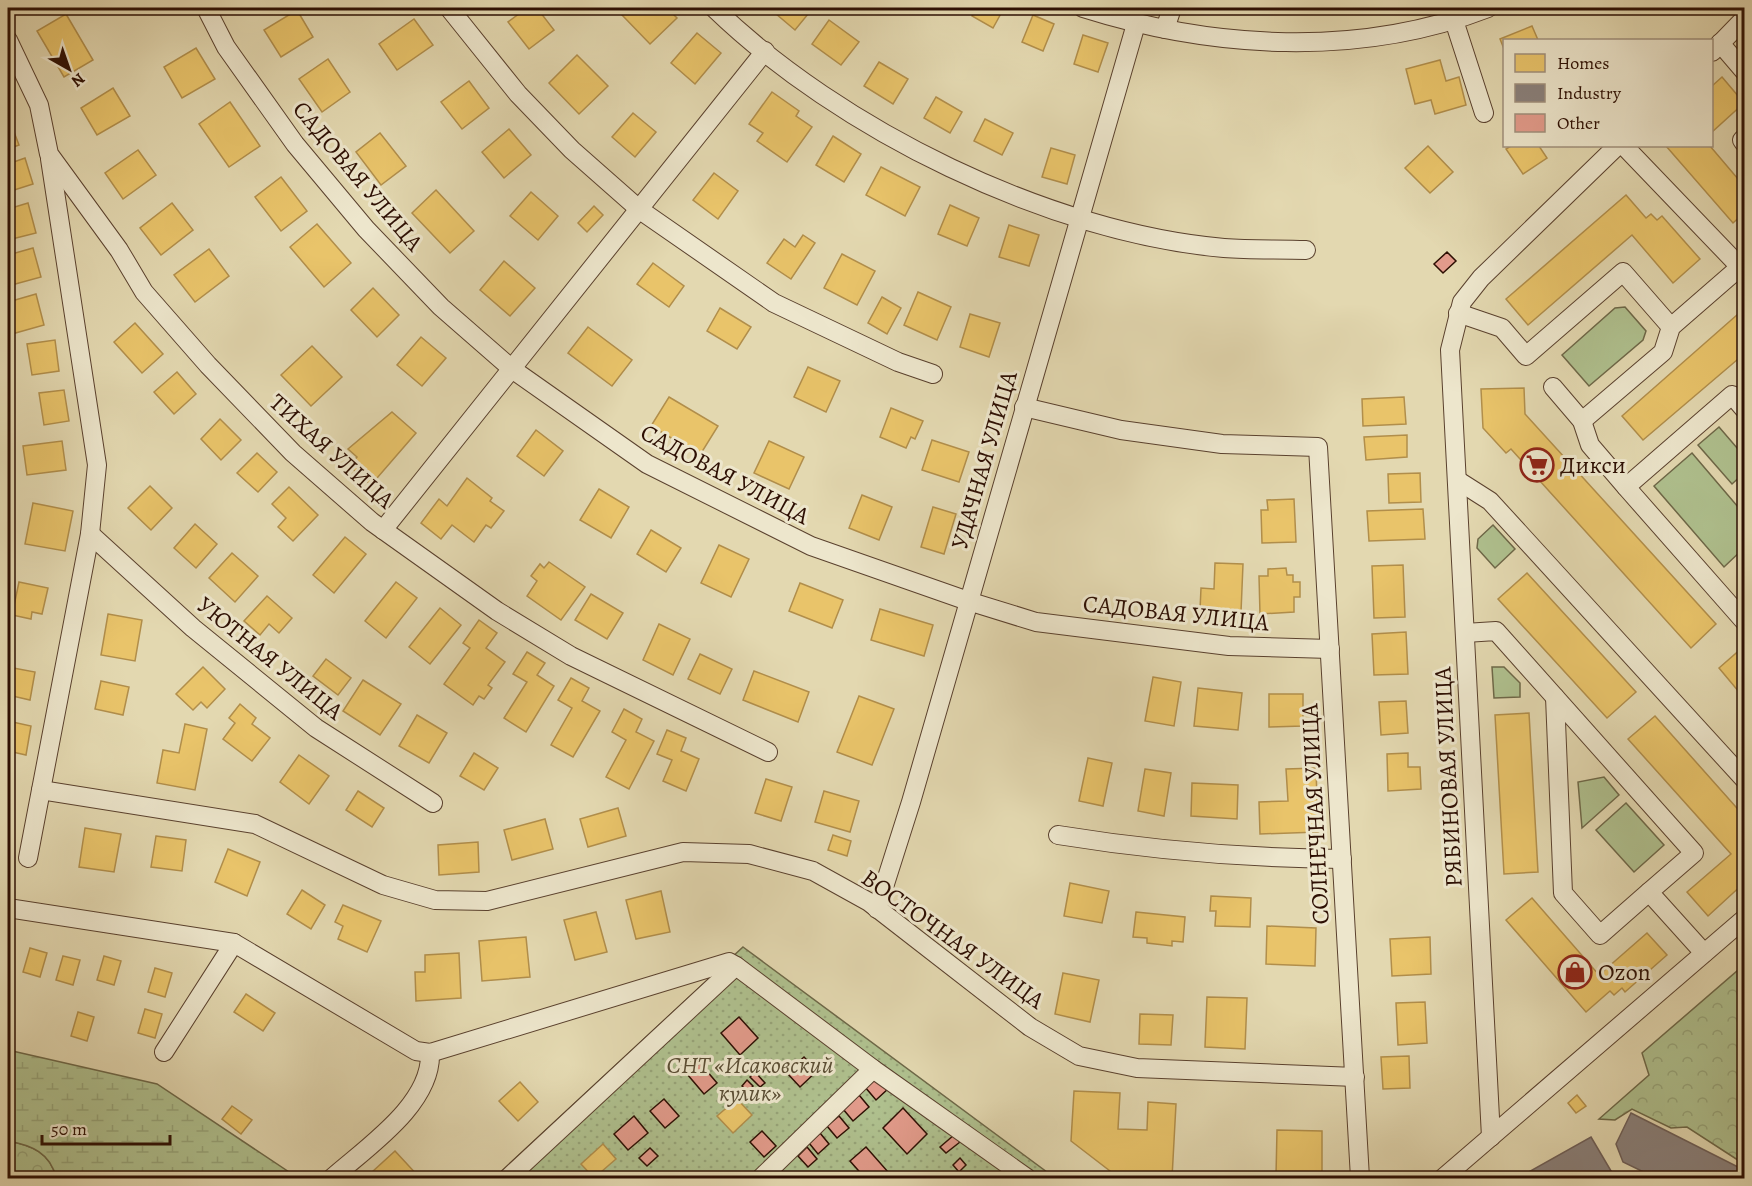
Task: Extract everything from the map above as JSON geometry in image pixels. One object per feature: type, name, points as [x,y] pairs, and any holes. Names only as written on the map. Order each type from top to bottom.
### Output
[{"type":"street","name":"САДОВАЯ УЛИЦА","points":[[206,8],[226,46],[295,144],[366,229],[441,306],[512,369],[646,464],[811,546],[968,601],[1036,622],[1229,646],[1330,649]]},
{"type":"street","points":[[449,8],[518,94],[572,150],[640,210],[774,303],[898,362],[933,374]]},
{"type":"street","points":[[714,8],[765,51],[885,135],[970,177],[1079,218],[1140,234],[1223,248],[1306,250]]},
{"type":"street","points":[[1083,8],[1136,24],[1198,36],[1282,43],[1352,40],[1452,14],[1488,8]]},
{"type":"street","points":[[1165,29],[1172,8]]},
{"type":"street","points":[[1452,14],[1484,113]]},
{"type":"street","points":[[1744,20],[1716,48],[1744,71]]},
{"type":"street","name":"УДАЧНАЯ УЛИЦА","points":[[877,909],[911,802],[1136,24]]},
{"type":"street","name":"ТИХАЯ УЛИЦА","points":[[8,40],[39,105],[49,154],[119,250],[144,292],[292,453],[383,530],[497,611],[571,656],[768,752]]},
{"type":"street","points":[[383,530],[765,51]]},
{"type":"street","name":"РЯБИНОВАЯ УЛИЦА","points":[[1491,1137],[1450,350],[1462,302],[1481,278],[1616,147]]},
{"type":"street","points":[[1582,421],[1663,352],[1671,327],[1742,269],[1625,147]]},
{"type":"street","points":[[28,858],[90,534],[97,465],[49,154]]},
{"type":"street","points":[[1458,313],[1502,328],[1526,356],[1623,272],[1671,327]]},
{"type":"street","points":[[1553,387],[1582,421],[1590,445],[1744,621]]},
{"type":"street","points":[[1626,487],[1732,395],[1744,410]]},
{"type":"street","name":"СОЛНЕЧНАЯ УЛИЦА","points":[[1024,407],[1121,430],[1200,441],[1318,447],[1360,1179]]},
{"type":"street","points":[[1457,480],[1490,501],[1744,779]]},
{"type":"street","name":"УЮТНАЯ УЛИЦА","points":[[90,534],[193,628],[316,728],[433,803]]},
{"type":"street","points":[[1465,633],[1496,631],[1555,697],[1694,853],[1600,935],[1563,893],[1555,697]]},
{"type":"street","name":"ВОСТОЧНАЯ УЛИЦА","points":[[41,790],[255,824],[383,885],[435,900],[487,901],[683,852],[748,854],[813,871],[877,909],[1030,1027],[1079,1056],[1137,1068],[1355,1077]]},
{"type":"street","points":[[1058,835],[1157,850],[1246,858],[1342,859]]},
{"type":"street","points":[[1649,892],[1704,953]]},
{"type":"street","points":[[8,908],[234,943],[416,1051],[430,1053],[729,963],[1027,1179]]},
{"type":"street","points":[[1443,1179],[1744,919]]},
{"type":"street","points":[[164,1052],[234,943]]},
{"type":"street","points":[[508,1179],[736,966]]},
{"type":"street","points":[[332,1179],[410,1107],[424,1087],[431,1069],[430,1053]]},
{"type":"street","points":[[761,1179],[873,1069]]},
{"type":"green space","points":[[1625,307],[1646,331],[1643,340],[1589,386],[1562,355],[1615,308]]},
{"type":"green space","points":[[1719,427],[1744,456],[1744,473],[1732,484],[1698,445]]},
{"type":"green space","points":[[1692,453],[1744,514],[1744,548],[1724,567],[1654,486]]},
{"type":"green space","points":[[1493,525],[1515,549],[1495,568],[1477,548],[1478,539]]},
{"type":"green space","points":[[1492,667],[1504,667],[1520,683],[1520,697],[1494,698]]},
{"type":"green space","points":[[1604,777],[1619,795],[1582,828],[1578,782]]},
{"type":"green space","points":[[1626,803],[1664,845],[1634,872],[1596,830]]},
{"type":"green space","name":"СНТ «Исаковский кулик»","points":[[743,947],[1055,1178],[494,1178]]},
{"type":"green space","points":[[1744,965],[1744,1164],[1687,1127],[1671,1128],[1632,1109],[1615,1120],[1599,1119],[1649,1075],[1642,1053]]},
{"type":"green space","points":[[8,1050],[157,1084],[298,1178],[56,1178],[45,1156],[32,1148],[8,1141]]},
{"type":"green space","points":[[8,1141],[32,1148],[45,1156],[56,1178],[8,1178]]},
{"type":"building: Homes","points":[[527,8],[537,8],[554,30],[529,49],[508,22]]},
{"type":"building: Homes","points":[[629,8],[667,8],[677,18],[650,44],[622,15]]},
{"type":"building: Homes","points":[[769,8],[813,8],[795,30]]},
{"type":"building: Homes","points":[[976,8],[1004,8],[993,28],[972,16]]},
{"type":"building: Homes","points":[[297,10],[313,37],[281,57],[264,30]]},
{"type":"building: Homes","points":[[66,14],[93,60],[64,77],[37,31]]},
{"type":"building: Homes","points":[[1033,15],[1054,24],[1043,51],[1022,42]]},
{"type":"building: Homes","points":[[414,19],[433,45],[397,70],[379,44]]},
{"type":"building: Homes","points":[[829,20],[859,42],[841,65],[812,44]]},
{"type":"building: Homes","points":[[1532,26],[1538,39],[1503,39],[1503,46],[1500,39]]},
{"type":"building: Homes","points":[[697,33],[721,53],[695,84],[671,63]]},
{"type":"building: Homes","points":[[1083,35],[1108,43],[1098,72],[1074,64]]},
{"type":"building: Homes","points":[[196,48],[215,79],[182,98],[164,67]]},
{"type":"building: Homes","points":[[577,55],[608,86],[579,114],[549,83]]},
{"type":"building: Homes","points":[[328,59],[350,92],[322,112],[299,79]]},
{"type":"building: Homes","points":[[1440,60],[1446,81],[1459,77],[1466,105],[1435,114],[1431,100],[1415,104],[1406,69]]},
{"type":"building: Homes","points":[[879,62],[908,79],[893,104],[864,86]]},
{"type":"building: Homes","points":[[1722,77],[1744,103],[1713,131],[1713,85]]},
{"type":"building: Homes","points":[[469,81],[489,108],[462,129],[441,102]]},
{"type":"building: Homes","points":[[113,88],[130,116],[97,135],[81,108]]},
{"type":"building: Homes","points":[[772,92],[799,111],[796,116],[812,127],[787,162],[757,141],[763,133],[749,124]]},
{"type":"building: Homes","points":[[936,97],[962,112],[950,133],[924,118]]},
{"type":"building: Homes","points":[[230,102],[260,146],[229,167],[199,124]]},
{"type":"building: Homes","points":[[633,113],[656,132],[635,157],[612,137]]},
{"type":"building: Homes","points":[[8,116],[19,145],[8,149]]},
{"type":"building: Homes","points":[[985,119],[1013,133],[1002,155],[974,141]]},
{"type":"building: Homes","points":[[509,129],[531,155],[504,178],[482,152]]},
{"type":"building: Homes","points":[[380,133],[406,166],[381,185],[356,152]]},
{"type":"building: Homes","points":[[833,136],[861,154],[844,182],[816,165]]},
{"type":"building: Homes","points":[[1428,146],[1453,172],[1430,193],[1405,168]]},
{"type":"building: Homes","points":[[1540,147],[1547,158],[1523,174],[1506,149]]},
{"type":"building: Homes","points":[[1667,147],[1711,147],[1744,186],[1744,213],[1733,223]]},
{"type":"building: Homes","points":[[1051,148],[1075,155],[1067,184],[1042,177]]},
{"type":"building: Homes","points":[[138,150],[156,175],[123,199],[105,173]]},
{"type":"building: Homes","points":[[25,158],[33,184],[8,192],[8,164]]},
{"type":"building: Homes","points":[[881,167],[920,187],[905,216],[866,195]]},
{"type":"building: Homes","points":[[714,173],[738,191],[718,219],[693,200]]},
{"type":"building: Homes","points":[[281,177],[307,211],[281,231],[255,197]]},
{"type":"building: Homes","points":[[436,190],[474,231],[450,253],[412,213]]},
{"type":"building: Homes","points":[[531,192],[558,216],[538,240],[510,216]]},
{"type":"building: Homes","points":[[1626,195],[1646,218],[1651,214],[1657,220],[1662,216],[1700,259],[1673,283],[1632,235],[1528,325],[1506,299]]},
{"type":"building: Homes","points":[[28,203],[36,233],[8,240],[8,209]]},
{"type":"building: Homes","points":[[172,203],[193,230],[161,255],[140,228]]},
{"type":"building: Homes","points":[[950,205],[979,218],[967,246],[938,234]]},
{"type":"building: Homes","points":[[594,206],[603,215],[587,232],[578,223]]},
{"type":"building: Homes","points":[[317,224],[351,263],[324,287],[290,247]]},
{"type":"building: Homes","points":[[1009,225],[1039,235],[1029,266],[999,257]]},
{"type":"building: Homes","points":[[803,235],[815,243],[791,279],[767,263],[784,239],[795,247]]},
{"type":"building: Homes","points":[[33,248],[41,277],[8,286],[8,255]]},
{"type":"building: Homes","points":[[209,249],[229,276],[195,302],[174,275]]},
{"type":"building: Homes","points":[[842,254],[875,271],[857,305],[824,288]]},
{"type":"building: Homes","points":[[504,261],[535,288],[510,316],[480,290]]},
{"type":"building: Homes","points":[[653,263],[684,286],[669,307],[637,284]]},
{"type":"building: Homes","points":[[373,288],[399,315],[377,337],[351,310]]},
{"type":"building: Homes","points":[[918,292],[951,307],[937,340],[904,325]]},
{"type":"building: Homes","points":[[36,294],[44,325],[12,334],[8,302]]},
{"type":"building: Homes","points":[[882,297],[901,308],[887,334],[868,323]]},
{"type":"building: Homes","points":[[720,308],[751,327],[737,349],[707,331]]},
{"type":"building: Homes","points":[[970,314],[1000,323],[989,357],[960,347]]},
{"type":"building: Homes","points":[[1738,314],[1744,322],[1744,354],[1643,440],[1622,416]]},
{"type":"building: Homes","points":[[135,323],[163,354],[142,373],[114,342]]},
{"type":"building: Homes","points":[[588,327],[632,360],[612,386],[568,353]]},
{"type":"building: Homes","points":[[421,337],[446,358],[422,386],[397,365]]},
{"type":"building: Homes","points":[[55,340],[59,371],[32,375],[27,344]]},
{"type":"building: Homes","points":[[312,346],[342,377],[311,406],[281,375]]},
{"type":"building: Homes","points":[[808,367],[840,381],[826,412],[794,397]]},
{"type":"building: Homes","points":[[177,372],[196,394],[174,414],[154,392]]},
{"type":"building: Homes","points":[[1524,388],[1525,414],[1716,624],[1691,648],[1511,449],[1506,453],[1483,428],[1481,389]]},
{"type":"building: Homes","points":[[64,390],[69,421],[44,425],[39,393]]},
{"type":"building: Homes","points":[[669,397],[718,426],[700,455],[651,426]]},
{"type":"building: Homes","points":[[1404,397],[1406,424],[1363,426],[1362,399]]},
{"type":"building: Homes","points":[[891,408],[923,421],[915,439],[911,437],[906,448],[880,437]]},
{"type":"building: Homes","points":[[392,412],[416,433],[371,485],[349,466],[357,457],[348,449]]},
{"type":"building: Homes","points":[[220,419],[241,440],[221,460],[201,439]]},
{"type":"building: Homes","points":[[536,430],[563,451],[544,476],[517,456]]},
{"type":"building: Homes","points":[[1407,435],[1407,457],[1366,460],[1364,437]]},
{"type":"building: Homes","points":[[932,440],[969,452],[959,482],[922,470]]},
{"type":"building: Homes","points":[[62,441],[66,470],[27,475],[23,446]]},
{"type":"building: Homes","points":[[769,441],[804,457],[789,489],[754,473]]},
{"type":"building: Homes","points":[[257,453],[277,472],[258,492],[237,473]]},
{"type":"building: Homes","points":[[1420,473],[1421,502],[1389,503],[1388,474]]},
{"type":"building: Homes","points":[[467,478],[492,498],[490,501],[504,511],[491,528],[486,525],[474,542],[452,525],[441,539],[421,523],[439,499],[447,506]]},
{"type":"building: Homes","points":[[150,486],[172,508],[151,530],[128,508]]},
{"type":"building: Homes","points":[[289,487],[318,515],[293,541],[278,527],[286,518],[272,504]]},
{"type":"building: Homes","points":[[599,489],[629,507],[611,538],[580,520]]},
{"type":"building: Homes","points":[[862,495],[892,507],[879,540],[849,528]]},
{"type":"building: Homes","points":[[1294,499],[1296,542],[1262,543],[1261,510],[1268,510],[1267,500]]},
{"type":"building: Homes","points":[[33,503],[73,511],[65,551],[25,544]]},
{"type":"building: Homes","points":[[933,507],[956,514],[944,554],[921,547]]},
{"type":"building: Homes","points":[[1423,509],[1425,539],[1369,541],[1367,511]]},
{"type":"building: Homes","points":[[195,524],[217,544],[196,568],[174,548]]},
{"type":"building: Homes","points":[[651,530],[681,548],[666,572],[637,554]]},
{"type":"building: Homes","points":[[345,537],[366,554],[334,593],[313,575]]},
{"type":"building: Homes","points":[[719,545],[749,559],[731,597],[701,583]]},
{"type":"building: Homes","points":[[232,553],[258,576],[235,602],[209,578]]},
{"type":"building: Homes","points":[[549,562],[585,587],[561,620],[527,596],[537,581],[531,576],[540,564],[544,568]]},
{"type":"building: Homes","points":[[1215,563],[1243,564],[1241,612],[1200,610],[1201,588],[1214,589]]},
{"type":"building: Homes","points":[[1403,565],[1405,617],[1374,618],[1372,566]]},
{"type":"building: Homes","points":[[1286,568],[1287,575],[1293,575],[1293,582],[1300,582],[1300,597],[1294,597],[1294,612],[1260,614],[1259,576],[1268,576],[1268,569]]},
{"type":"building: Homes","points":[[1527,573],[1636,692],[1607,718],[1498,599]]},
{"type":"building: Homes","points":[[19,582],[48,588],[42,614],[32,612],[31,619],[12,615]]},
{"type":"building: Homes","points":[[396,582],[417,598],[386,638],[365,621]]},
{"type":"building: Homes","points":[[800,583],[843,600],[832,628],[789,611]]},
{"type":"building: Homes","points":[[591,594],[623,613],[607,639],[575,620]]},
{"type":"building: Homes","points":[[267,596],[292,618],[279,633],[269,624],[260,635],[244,621]]},
{"type":"building: Homes","points":[[440,608],[461,625],[430,664],[409,647]]},
{"type":"building: Homes","points":[[880,609],[933,625],[924,656],[871,640]]},
{"type":"building: Homes","points":[[108,614],[142,620],[135,661],[101,655]]},
{"type":"building: Homes","points":[[479,620],[497,633],[486,648],[505,662],[488,685],[492,688],[484,699],[479,696],[473,705],[444,684],[470,648],[463,643]]},
{"type":"building: Homes","points":[[659,624],[690,639],[673,675],[643,660]]},
{"type":"building: Homes","points":[[1406,632],[1408,674],[1374,675],[1372,634]]},
{"type":"building: Homes","points":[[1742,648],[1744,651],[1744,698],[1719,668]]},
{"type":"building: Homes","points":[[527,652],[545,663],[537,675],[554,686],[526,732],[504,718],[527,682],[513,674]]},
{"type":"building: Homes","points":[[700,654],[732,669],[720,694],[688,679]]},
{"type":"building: Homes","points":[[326,659],[351,678],[338,695],[313,676]]},
{"type":"building: Homes","points":[[8,667],[35,672],[30,700],[8,695]]},
{"type":"building: Homes","points":[[203,667],[225,689],[207,708],[201,702],[193,710],[176,694]]},
{"type":"building: Homes","points":[[754,671],[809,692],[798,722],[743,700]]},
{"type":"building: Homes","points":[[1153,677],[1181,682],[1174,726],[1145,721]]},
{"type":"building: Homes","points":[[571,678],[589,688],[582,701],[600,711],[573,757],[551,745],[572,708],[558,700]]},
{"type":"building: Homes","points":[[363,680],[401,704],[380,735],[343,711]]},
{"type":"building: Homes","points":[[101,681],[129,687],[123,715],[95,709]]},
{"type":"building: Homes","points":[[1198,688],[1242,693],[1238,730],[1194,726]]},
{"type":"building: Homes","points":[[1269,694],[1303,694],[1303,726],[1269,727]]},
{"type":"building: Homes","points":[[859,696],[894,709],[872,765],[837,752]]},
{"type":"building: Homes","points":[[1406,701],[1408,733],[1381,735],[1379,702]]},
{"type":"building: Homes","points":[[240,704],[256,718],[252,724],[270,738],[252,761],[223,739],[235,723],[229,718]]},
{"type":"building: Homes","points":[[624,709],[642,719],[636,732],[654,741],[629,789],[606,777],[626,740],[612,732]]},
{"type":"building: Homes","points":[[1529,713],[1538,872],[1504,874],[1495,715]]},
{"type":"building: Homes","points":[[417,715],[447,733],[429,763],[399,746]]},
{"type":"building: Homes","points":[[1655,716],[1744,816],[1744,883],[1708,916],[1687,892],[1731,854],[1628,739]]},
{"type":"building: Homes","points":[[8,721],[31,726],[26,755],[8,751]]},
{"type":"building: Homes","points":[[185,724],[207,729],[195,790],[157,783],[163,750],[179,753]]},
{"type":"building: Homes","points":[[667,730],[686,738],[681,751],[699,759],[686,791],[663,781],[672,760],[657,754]]},
{"type":"building: Homes","points":[[474,753],[498,768],[484,790],[460,776]]},
{"type":"building: Homes","points":[[1408,753],[1408,767],[1420,767],[1421,789],[1388,791],[1387,754]]},
{"type":"building: Homes","points":[[299,755],[329,776],[309,804],[280,782]]},
{"type":"building: Homes","points":[[1088,758],[1112,763],[1103,806],[1079,801]]},
{"type":"building: Homes","points":[[1316,768],[1318,832],[1260,834],[1259,802],[1288,801],[1286,769]]},
{"type":"building: Homes","points":[[1145,769],[1171,773],[1164,816],[1138,811]]},
{"type":"building: Homes","points":[[766,779],[792,787],[781,821],[755,813]]},
{"type":"building: Homes","points":[[1192,783],[1238,785],[1237,819],[1191,816]]},
{"type":"building: Homes","points":[[358,791],[384,808],[372,827],[346,810]]},
{"type":"building: Homes","points":[[824,791],[859,801],[850,832],[815,822]]},
{"type":"building: Homes","points":[[618,808],[626,836],[588,847],[580,819]]},
{"type":"building: Homes","points":[[545,819],[553,849],[512,860],[504,830]]},
{"type":"building: Homes","points":[[85,828],[121,834],[114,872],[79,867]]},
{"type":"building: Homes","points":[[833,835],[851,841],[847,856],[828,850]]},
{"type":"building: Homes","points":[[156,836],[186,840],[182,871],[151,867]]},
{"type":"building: Homes","points":[[478,842],[479,872],[439,875],[438,845]]},
{"type":"building: Homes","points":[[228,849],[260,862],[247,896],[215,882]]},
{"type":"building: Homes","points":[[1070,883],[1109,891],[1102,923],[1064,916]]},
{"type":"building: Homes","points":[[302,890],[325,905],[311,929],[287,914]]},
{"type":"building: Homes","points":[[661,891],[670,932],[636,939],[626,900]]},
{"type":"building: Homes","points":[[1211,896],[1251,898],[1250,927],[1215,926],[1216,911],[1210,911]]},
{"type":"building: Homes","points":[[1532,898],[1599,975],[1647,933],[1667,955],[1625,992],[1622,988],[1614,995],[1610,991],[1586,1012],[1506,920]]},
{"type":"building: Homes","points":[[343,905],[381,921],[367,952],[338,939],[343,926],[335,922]]},
{"type":"building: Homes","points":[[596,912],[607,952],[575,960],[564,920]]},
{"type":"building: Homes","points":[[1136,912],[1185,917],[1183,942],[1172,941],[1172,946],[1147,943],[1147,938],[1133,937]]},
{"type":"building: Homes","points":[[1267,926],[1316,928],[1315,966],[1266,964]]},
{"type":"building: Homes","points":[[526,937],[530,977],[482,981],[479,941]]},
{"type":"building: Homes","points":[[1430,937],[1431,974],[1392,976],[1390,939]]},
{"type":"building: Homes","points":[[30,948],[47,953],[40,977],[23,972]]},
{"type":"building: Homes","points":[[459,953],[461,998],[416,1001],[415,972],[425,972],[425,955]]},
{"type":"building: Homes","points":[[63,956],[80,960],[73,985],[56,980]]},
{"type":"building: Homes","points":[[104,956],[121,961],[114,985],[97,980]]},
{"type":"building: Homes","points":[[155,968],[172,973],[165,997],[148,992]]},
{"type":"building: Homes","points":[[1063,973],[1099,980],[1090,1022],[1055,1014]]},
{"type":"building: Homes","points":[[246,994],[275,1013],[263,1031],[234,1012]]},
{"type":"building: Homes","points":[[1207,997],[1247,998],[1245,1049],[1205,1047]]},
{"type":"building: Homes","points":[[1425,1002],[1427,1043],[1398,1045],[1396,1003]]},
{"type":"building: Homes","points":[[145,1009],[162,1014],[155,1038],[138,1033]]},
{"type":"building: Homes","points":[[78,1012],[94,1017],[87,1041],[71,1036]]},
{"type":"building: Homes","points":[[1140,1014],[1173,1015],[1171,1045],[1139,1044]]},
{"type":"building: Homes","points":[[1409,1056],[1410,1088],[1383,1089],[1381,1057]]},
{"type":"building: Homes","points":[[520,1082],[538,1102],[518,1121],[499,1101]]},
{"type":"building: Homes","points":[[1074,1091],[1120,1093],[1118,1129],[1147,1130],[1148,1102],[1176,1104],[1172,1178],[1114,1174],[1071,1141]]},
{"type":"building: Homes","points":[[1577,1095],[1586,1106],[1576,1113],[1568,1103]]},
{"type":"building: Homes","points":[[737,1099],[752,1115],[733,1133],[717,1116]]},
{"type":"building: Homes","points":[[232,1106],[252,1120],[241,1134],[222,1119]]},
{"type":"building: Homes","points":[[1277,1130],[1322,1131],[1322,1176],[1276,1176]]},
{"type":"building: Homes","points":[[603,1144],[616,1159],[594,1178],[581,1164]]},
{"type":"building: Homes","points":[[395,1151],[420,1178],[378,1178],[372,1172]]},
{"type":"building: Industry","points":[[1631,1113],[1744,1170],[1744,1178],[1656,1178],[1623,1162],[1616,1144]]},
{"type":"building: Industry","points":[[1591,1137],[1614,1176],[1610,1178],[1518,1178]]},
{"type":"building: Other","points":[[1447,252],[1456,261],[1443,273],[1434,264]]},
{"type":"building: Other","points":[[739,1017],[758,1038],[740,1055],[721,1033]]},
{"type":"building: Other","points":[[804,1057],[817,1071],[800,1087],[787,1073]]},
{"type":"building: Other","points":[[700,1063],[717,1083],[704,1094],[687,1074]]},
{"type":"building: Other","points":[[755,1072],[765,1083],[760,1087],[750,1077]]},
{"type":"building: Other","points":[[879,1076],[889,1088],[876,1100],[865,1087]]},
{"type":"building: Other","points":[[747,1080],[753,1086],[748,1092],[742,1086]]},
{"type":"building: Other","points":[[859,1095],[869,1107],[853,1121],[843,1109]]},
{"type":"building: Other","points":[[664,1099],[679,1116],[665,1128],[650,1111]]},
{"type":"building: Other","points":[[903,1108],[927,1134],[907,1154],[883,1128]]},
{"type":"building: Other","points":[[634,1116],[648,1133],[628,1150],[614,1134]]},
{"type":"building: Other","points":[[839,1116],[849,1128],[837,1138],[827,1126]]},
{"type":"building: Other","points":[[762,1131],[776,1146],[764,1157],[750,1142]]},
{"type":"building: Other","points":[[820,1133],[829,1144],[818,1154],[809,1143]]},
{"type":"building: Other","points":[[954,1135],[960,1142],[946,1153],[940,1147]]},
{"type":"building: Other","points":[[807,1147],[817,1159],[808,1167],[798,1156]]},
{"type":"building: Other","points":[[866,1147],[889,1173],[882,1178],[865,1178],[850,1161]]},
{"type":"building: Other","points":[[650,1148],[658,1156],[647,1166],[639,1158]]},
{"type":"building: Other","points":[[960,1158],[966,1165],[959,1172],[953,1165]]},
{"type":"place","name":"Дикси","points":[[1537,465]]},
{"type":"place","name":"Ozon","points":[[1575,972]]}]
